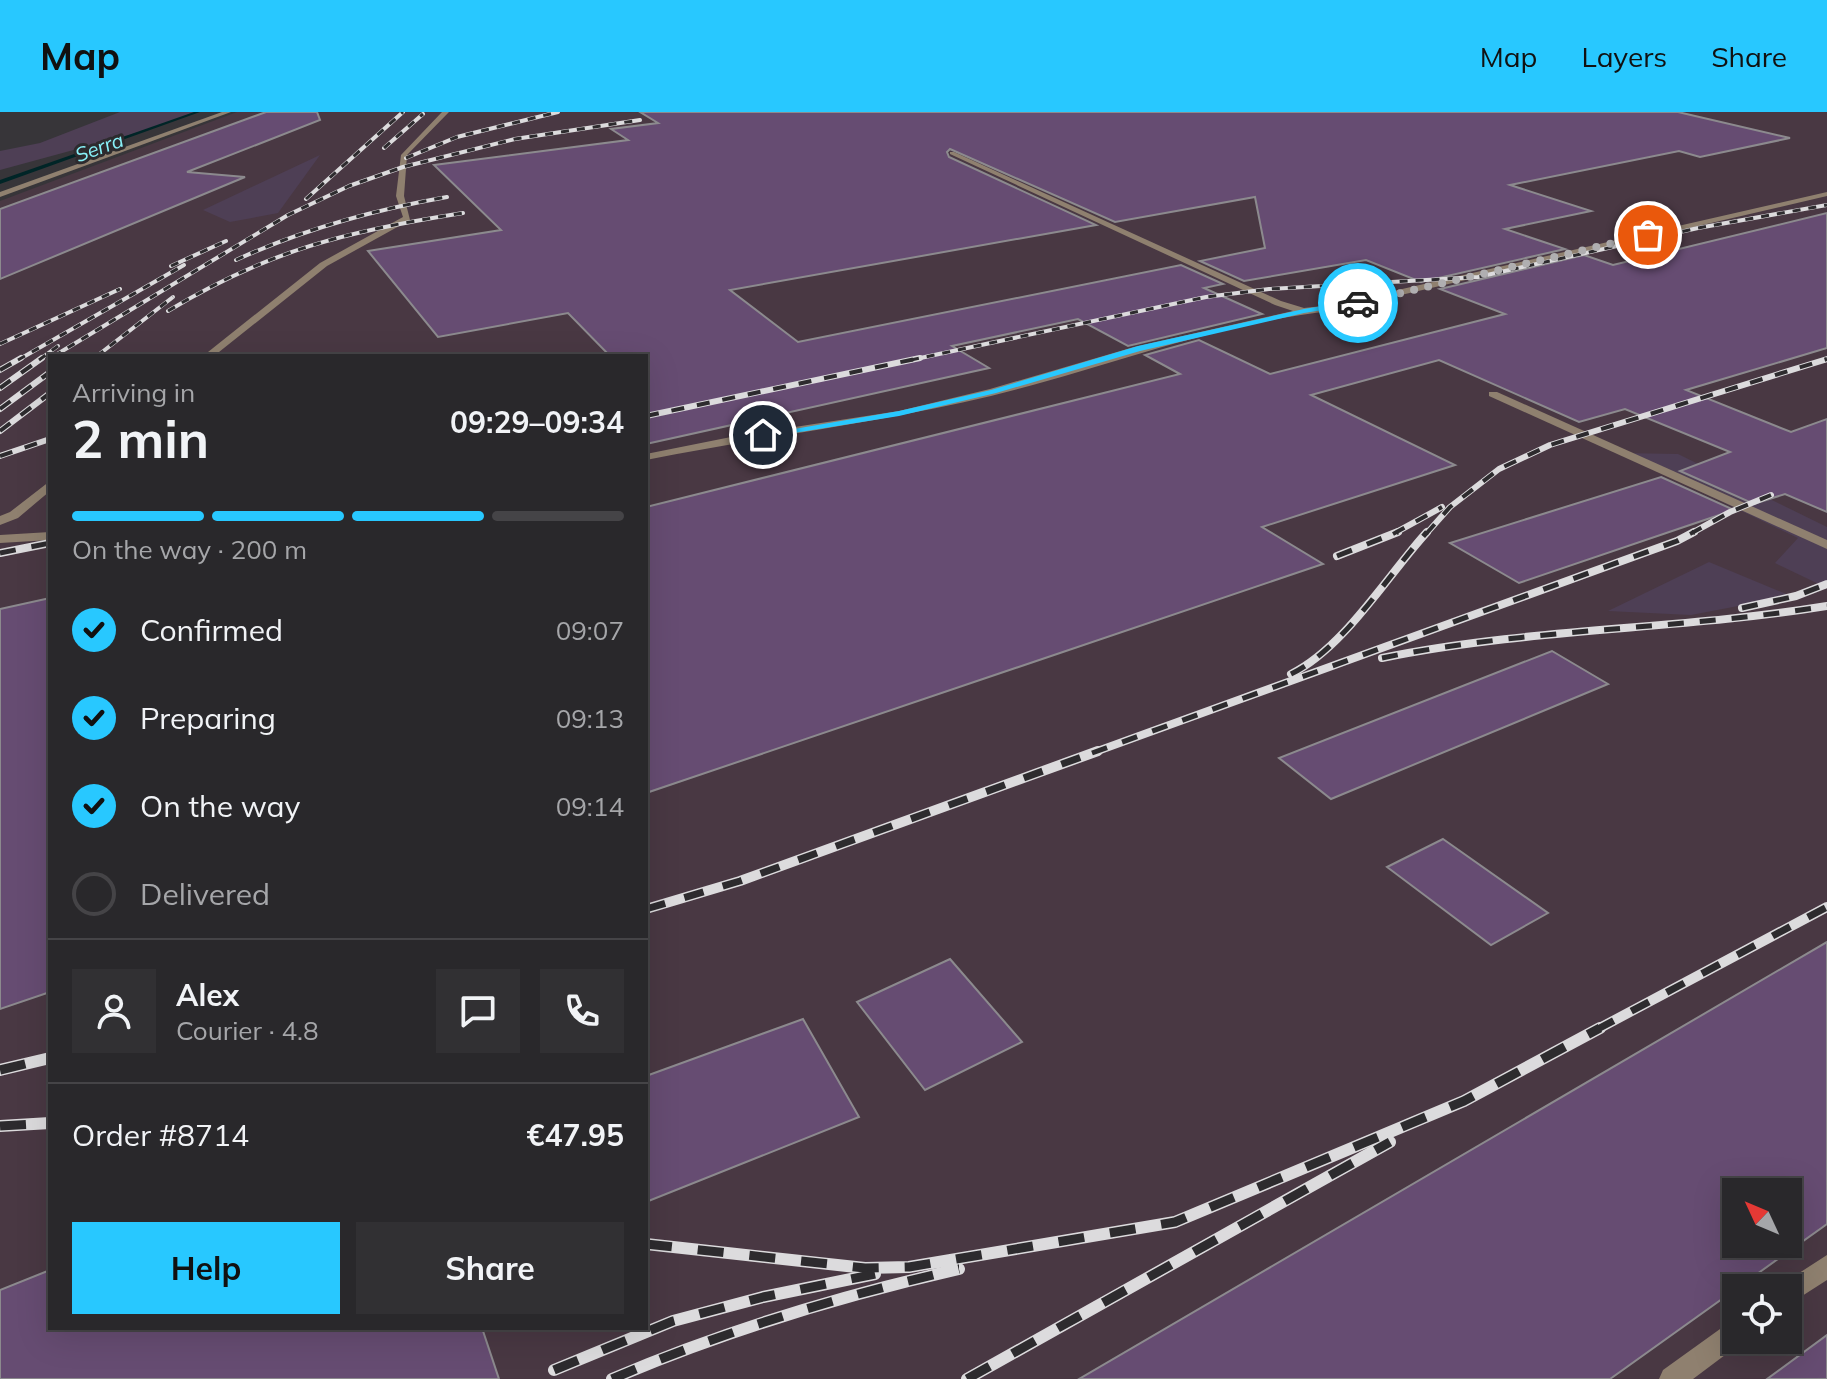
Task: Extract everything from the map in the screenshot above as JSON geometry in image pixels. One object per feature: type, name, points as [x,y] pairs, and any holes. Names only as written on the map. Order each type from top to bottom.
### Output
[{"type":"street","points":[[0,195],[228,112]]},
{"type":"street","points":[[210,354],[344,251],[384,233],[407,218],[400,196],[404,155],[446,112]]},
{"type":"street","points":[[952,153],[1278,303],[1304,311]]},
{"type":"street","points":[[648,457],[912,411],[993,392],[1138,349],[1304,311],[1383,297],[1827,194]]},
{"type":"street","points":[[1493,394],[1827,545]]},
{"type":"street","points":[[0,521],[14,515],[48,487]]},
{"type":"street","points":[[0,539],[48,536]]},
{"type":"street","points":[[1802,1284],[1827,1266]]},
{"type":"street","points":[[1672,1379],[1722,1342]]},
{"type":"shaded area","points":[[120,112],[195,112],[147,130],[0,170],[0,151],[40,143]]},
{"type":"shaded area","points":[[237,112],[1827,112],[1827,1379],[0,1379],[0,201]]},
{"type":"shaded area","points":[[320,155],[278,213],[230,222],[203,210]]},
{"type":"shaded area","points":[[1620,453],[1678,454],[1827,527],[1827,588],[1775,563],[1798,538]]},
{"type":"shaded area","points":[[1709,562],[1791,596],[1691,615],[1608,611]]},
{"type":"building","points":[[266,112],[317,112],[320,120],[187,172],[245,177],[0,279],[0,209]]},
{"type":"building","points":[[640,112],[1678,112],[1790,138],[1700,157],[1679,151],[1510,185],[1591,211],[1505,229],[1565,249],[1421,282],[1366,260],[1244,281],[1200,261],[1265,248],[1255,197],[1115,222],[950,149],[947,152],[949,157],[1096,225],[730,290],[798,342],[1181,265],[1223,284],[1204,288],[1262,314],[1128,346],[1078,319],[952,346],[989,368],[648,444],[648,354],[608,354],[568,313],[438,337],[368,251],[501,230],[434,165],[628,140],[611,129],[658,123]]},
{"type":"building","points":[[1827,213],[1827,348],[1686,390],[1791,432],[1827,419],[1827,512],[1785,494],[1754,504],[1680,471],[1730,452],[1625,409],[1579,422],[1439,360],[1311,395],[1455,465],[1262,527],[1323,564],[648,792],[648,507],[1180,374],[1145,355],[1199,340],[1270,374],[1505,314],[1440,289],[1584,255],[1613,265]]},
{"type":"building","points":[[1661,477],[1734,510],[1519,583],[1450,543]]},
{"type":"building","points":[[48,598],[48,993],[0,1009],[0,609]]},
{"type":"building","points":[[1552,651],[1608,684],[1331,799],[1279,758]]},
{"type":"building","points":[[1443,839],[1548,913],[1491,945],[1387,867]]},
{"type":"building","points":[[1827,942],[1827,1224],[1802,1242],[1802,1178],[1722,1178],[1722,1258],[1779,1258],[1757,1274],[1722,1274],[1722,1299],[1610,1379],[1079,1379]]},
{"type":"building","points":[[950,959],[1022,1042],[925,1090],[857,1002]]},
{"type":"building","points":[[803,1019],[859,1117],[648,1201],[648,1075]]},
{"type":"building","points":[[48,1271],[48,1330],[483,1330],[499,1379],[0,1379],[0,1290]]},
{"type":"building","points":[[1827,1335],[1827,1379],[1767,1379],[1802,1354]]},
{"type":"waterway","name":"Serra","points":[[0,182],[198,112]]},
{"type":"railway","points":[[306,199],[403,112]]},
{"type":"railway","points":[[406,158],[457,137],[558,112]]},
{"type":"railway","points":[[384,148],[423,114]]},
{"type":"railway","points":[[57,354],[288,215],[349,186],[403,167],[515,139],[640,120]]},
{"type":"railway","points":[[236,260],[339,222],[447,197]]},
{"type":"railway","points":[[911,360],[1206,297],[1269,289],[1478,277],[1698,228],[1827,205]]},
{"type":"railway","points":[[168,311],[241,272],[310,246],[383,227],[463,213]]},
{"type":"railway","points":[[171,266],[226,241]]},
{"type":"railway","points":[[18,360],[184,265]]},
{"type":"railway","points":[[0,344],[120,289]]},
{"type":"railway","points":[[100,354],[173,297]]},
{"type":"railway","points":[[39,360],[58,346]]},
{"type":"railway","points":[[0,370],[21,358]]},
{"type":"railway","points":[[0,388],[42,358]]},
{"type":"railway","points":[[648,416],[920,358]]},
{"type":"railway","points":[[1426,534],[1450,507],[1499,469],[1550,445],[1827,359]]},
{"type":"railway","points":[[0,409],[48,373]]},
{"type":"railway","points":[[0,431],[48,395]]},
{"type":"railway","points":[[0,456],[48,440]]},
{"type":"railway","points":[[1690,534],[1730,512],[1771,495]]},
{"type":"railway","points":[[1393,534],[1442,507]]},
{"type":"railway","points":[[1393,534],[1398,532]]},
{"type":"railway","points":[[1291,674],[1329,647],[1347,629],[1427,532]]},
{"type":"railway","points":[[1092,753],[1677,541],[1694,532]]},
{"type":"railway","points":[[1337,556],[1393,534]]},
{"type":"railway","points":[[0,553],[48,543]]},
{"type":"railway","points":[[1742,608],[1796,596],[1827,584]]},
{"type":"railway","points":[[1382,658],[1493,641],[1827,606]]},
{"type":"railway","points":[[648,908],[740,881],[1098,751]]},
{"type":"railway","points":[[1596,1030],[1827,907]]},
{"type":"railway","points":[[648,1244],[865,1268],[909,1267],[1175,1222],[1464,1101],[1600,1028]]},
{"type":"railway","points":[[0,1070],[48,1058]]},
{"type":"railway","points":[[0,1126],[48,1123]]},
{"type":"railway","points":[[967,1379],[1390,1142]]},
{"type":"railway","points":[[612,1379],[697,1345],[783,1316],[959,1269]]},
{"type":"railway","points":[[554,1370],[673,1321],[763,1297],[875,1274]]},
{"type":"way so far","points":[[1358,303],[1648,235]]},
{"type":"route","points":[[763,435],[899,414],[993,392],[1138,349],[1304,311],[1358,303]]}]
